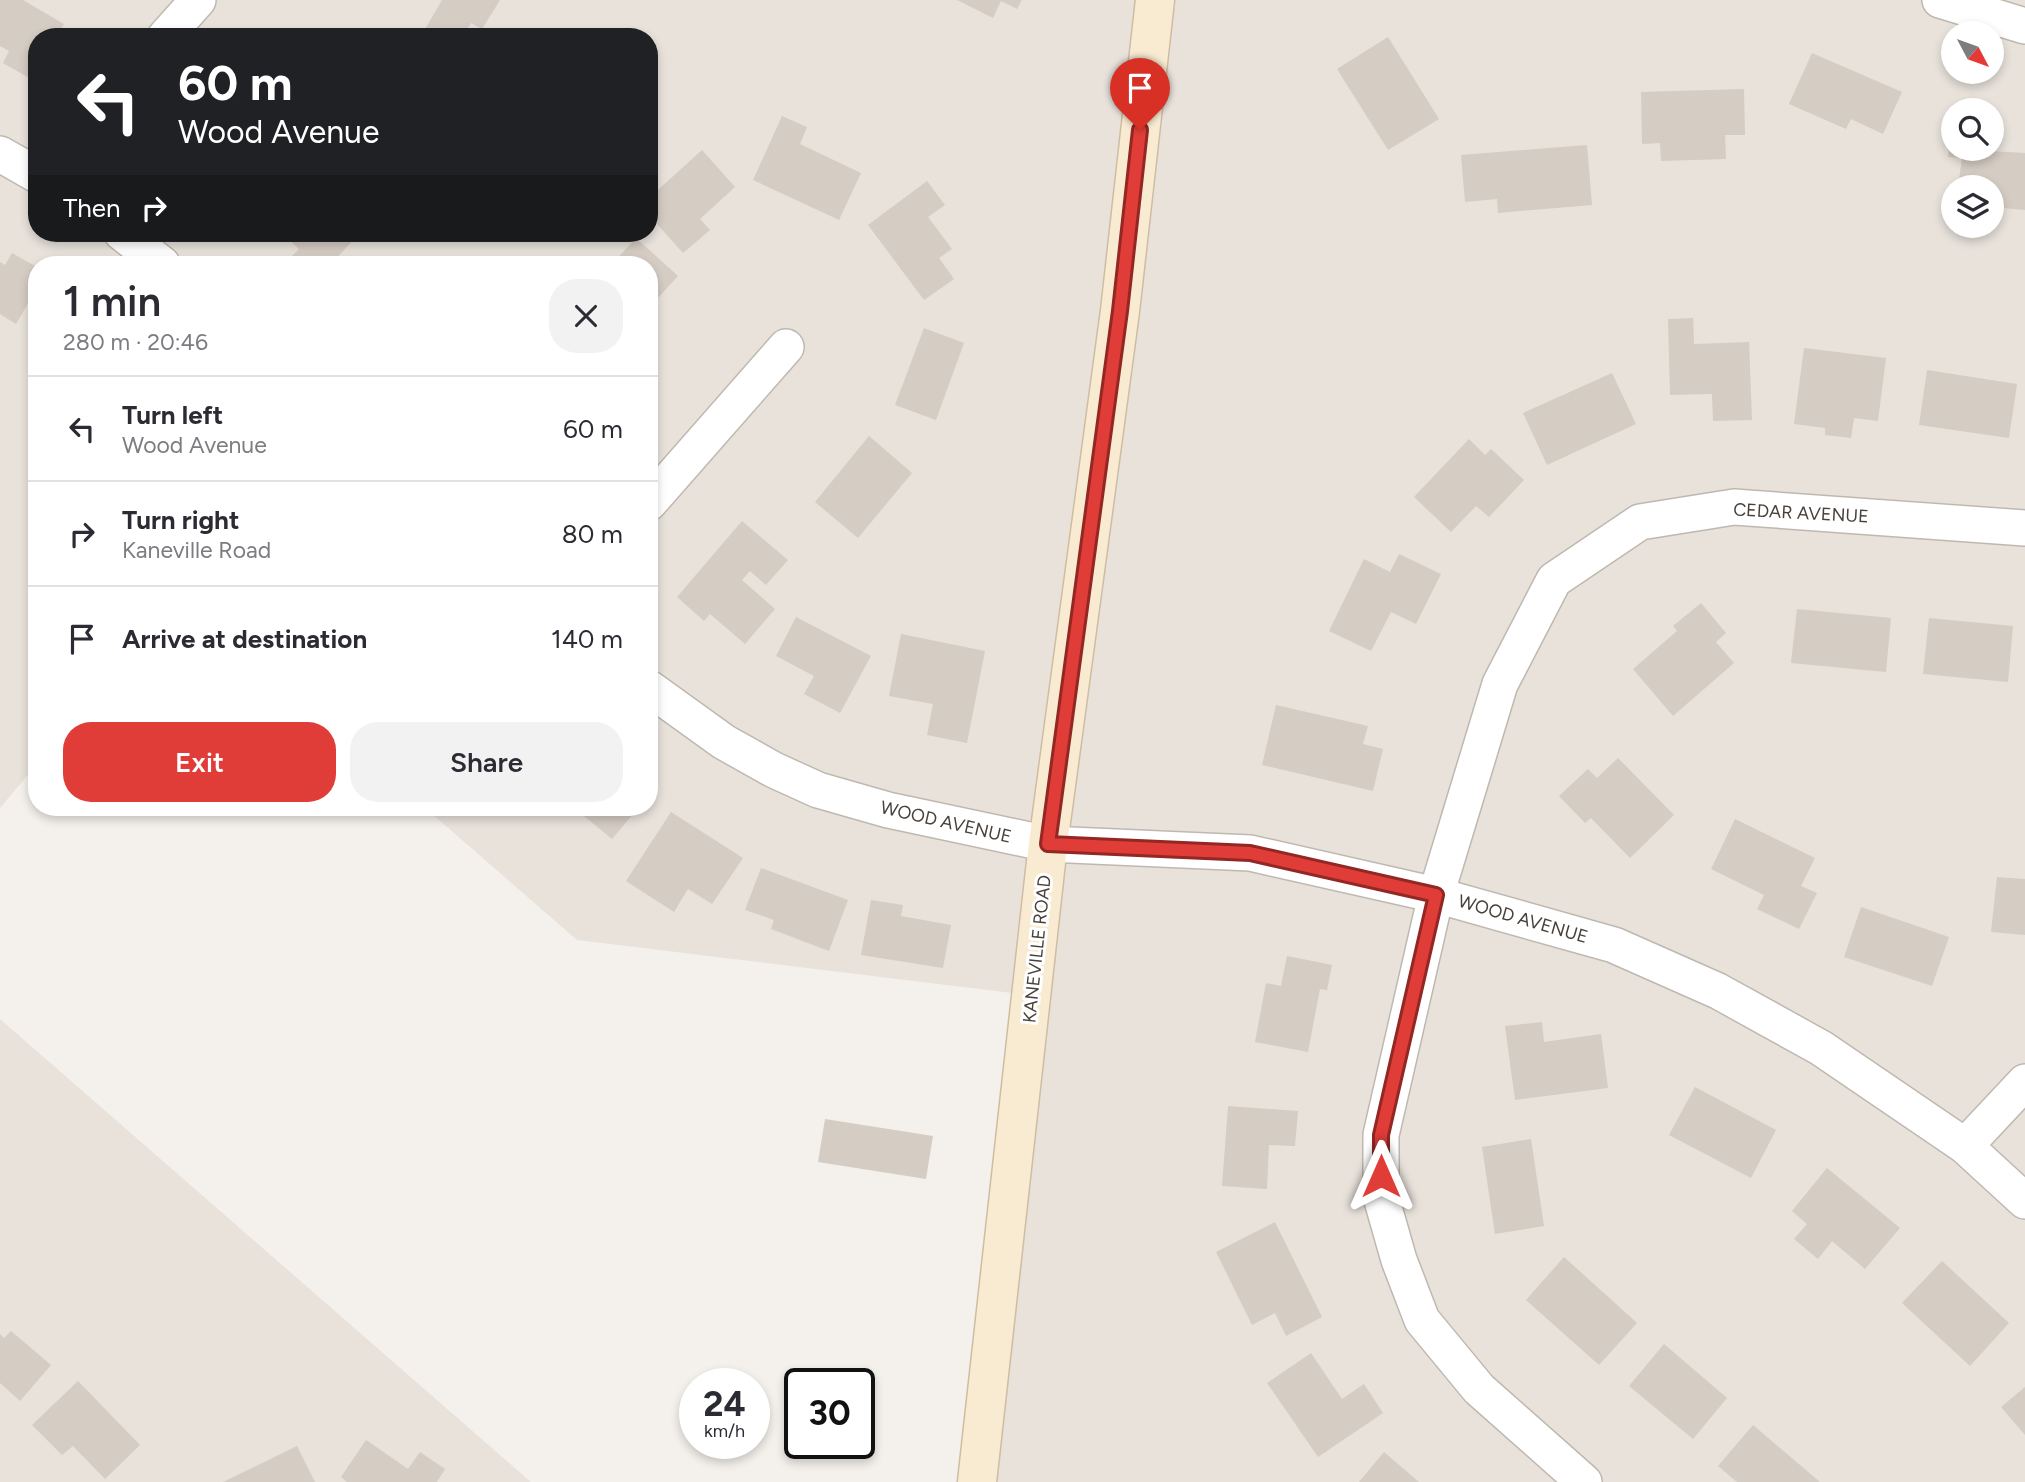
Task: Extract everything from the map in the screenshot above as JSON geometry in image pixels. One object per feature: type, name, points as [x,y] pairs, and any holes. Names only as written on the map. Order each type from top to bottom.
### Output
[{"type":"main road","name":"KANEVILLE ROAD","points":[[977,1482],[1048,844],[1120,311],[1155,0]]},
{"type":"street","points":[[173,28],[198,0]]},
{"type":"street","points":[[1940,0],[2025,26]]},
{"type":"street","points":[[0,154],[28,170]]},
{"type":"street","points":[[134,242],[152,256]]},
{"type":"street","points":[[658,493],[786,347]]},
{"type":"street","name":"CEDAR AVENUE","points":[[1584,1482],[1479,1390],[1422,1320],[1399,1260],[1381,1196],[1381,1135],[1436,895],[1500,684],[1555,580],[1640,523],[1734,507],[2025,528]]},
{"type":"street","name":"WOOD AVENUE","points":[[658,694],[724,742],[818,790],[888,810],[1048,844],[1250,853],[1436,895],[1614,945],[1718,991],[1821,1048],[1965,1146],[2025,1201]]},
{"type":"street","points":[[1965,1146],[2025,1082]]},
{"type":"shaded area","points":[[0,0],[1139,0],[1021,994],[577,940],[434,816],[658,816],[658,256],[28,256],[28,775],[0,808]]},
{"type":"shaded area","points":[[1168,0],[2025,0],[2025,1482],[990,1482]]},
{"type":"shaded area","points":[[0,1019],[531,1482],[0,1482]]},
{"type":"building","points":[[0,0],[23,0],[64,24],[62,28],[28,28],[28,77],[3,63],[9,51],[0,46]]},
{"type":"building","points":[[442,0],[500,0],[483,28],[471,23],[468,28],[426,28]]},
{"type":"building","points":[[957,0],[1022,0],[1017,9],[1001,1],[993,18]]},
{"type":"building","points":[[1388,37],[1439,119],[1388,150],[1337,69]]},
{"type":"building","points":[[1812,53],[1902,92],[1883,134],[1851,119],[1846,129],[1789,104]]},
{"type":"building","points":[[1744,89],[1745,135],[1725,135],[1726,159],[1661,161],[1660,143],[1642,144],[1641,92]]},
{"type":"building","points":[[782,116],[807,127],[800,144],[861,173],[839,220],[753,180]]},
{"type":"building","points":[[1587,145],[1592,205],[1498,213],[1497,199],[1465,202],[1461,155]]},
{"type":"building","points":[[702,150],[735,187],[700,219],[710,230],[683,253],[658,225],[658,190]]},
{"type":"building","points":[[2004,152],[2025,153],[2025,210],[2004,208],[2004,175],[1960,175],[1962,161],[2004,161]]},
{"type":"building","points":[[927,181],[945,205],[928,217],[952,249],[939,258],[954,279],[924,300],[868,225]]},
{"type":"building","points":[[292,242],[352,242],[338,256],[292,256],[299,249]]},
{"type":"building","points":[[632,242],[640,242],[656,256],[619,256]]},
{"type":"building","points":[[12,253],[28,262],[28,303],[16,324],[0,314],[0,262],[5,265]]},
{"type":"building","points":[[658,258],[678,276],[658,298]]},
{"type":"building","points":[[1693,318],[1694,344],[1749,342],[1752,420],[1713,421],[1712,394],[1670,395],[1668,319]]},
{"type":"building","points":[[924,328],[964,343],[936,420],[895,405]]},
{"type":"building","points":[[1804,348],[1886,358],[1878,421],[1854,418],[1851,438],[1825,435],[1825,428],[1794,424]]},
{"type":"building","points":[[1927,370],[2017,384],[2009,438],[1919,425]]},
{"type":"building","points":[[1612,373],[1636,424],[1547,465],[1523,413]]},
{"type":"building","points":[[869,436],[912,473],[858,538],[815,502]]},
{"type":"building","points":[[1469,439],[1485,455],[1491,449],[1524,480],[1489,517],[1476,506],[1451,532],[1414,497]]},
{"type":"building","points":[[742,521],[788,560],[766,585],[750,571],[742,580],[775,609],[745,644],[710,614],[704,621],[677,597]]},
{"type":"building","points":[[1399,554],[1441,574],[1416,624],[1391,612],[1371,651],[1329,631],[1364,559],[1390,572]]},
{"type":"building","points":[[1701,603],[1726,633],[1716,642],[1734,663],[1673,716],[1633,669],[1677,631],[1673,626]]},
{"type":"building","points":[[1797,609],[1891,618],[1886,672],[1791,663]]},
{"type":"building","points":[[796,617],[871,656],[840,713],[804,694],[814,676],[776,656]]},
{"type":"building","points":[[1929,618],[2013,626],[2008,682],[1923,674]]},
{"type":"building","points":[[901,634],[985,651],[967,743],[927,735],[933,704],[889,696]]},
{"type":"building","points":[[1276,705],[1368,726],[1363,744],[1383,749],[1373,791],[1262,765]]},
{"type":"building","points":[[1618,758],[1674,815],[1630,858],[1591,818],[1585,823],[1559,796],[1588,769],[1597,778]]},
{"type":"building","points":[[671,812],[743,858],[712,904],[688,889],[674,912],[626,881]]},
{"type":"building","points":[[584,816],[631,816],[612,839]]},
{"type":"building","points":[[1735,819],[1815,858],[1801,886],[1817,893],[1799,929],[1757,909],[1764,895],[1711,869]]},
{"type":"building","points":[[761,868],[848,900],[829,951],[771,929],[774,920],[745,910]]},
{"type":"building","points":[[1997,877],[2025,879],[2025,935],[1991,932]]},
{"type":"building","points":[[871,900],[903,905],[901,916],[951,925],[943,968],[861,955]]},
{"type":"building","points":[[1861,907],[1949,937],[1932,986],[1844,957]]},
{"type":"building","points":[[1287,956],[1332,965],[1327,990],[1320,989],[1308,1052],[1255,1042],[1266,983],[1281,986]]},
{"type":"building","points":[[1542,1022],[1544,1042],[1601,1034],[1608,1088],[1515,1100],[1505,1026]]},
{"type":"building","points":[[1695,1087],[1776,1130],[1751,1178],[1669,1135]]},
{"type":"building","points":[[1228,1106],[1298,1111],[1295,1146],[1269,1145],[1267,1189],[1222,1186]]},
{"type":"building","points":[[825,1119],[933,1136],[926,1179],[818,1162]]},
{"type":"building","points":[[1531,1139],[1544,1226],[1495,1234],[1482,1147]]},
{"type":"building","points":[[1827,1168],[1900,1228],[1865,1269],[1832,1241],[1818,1259],[1794,1239],[1807,1224],[1792,1211]]},
{"type":"building","points":[[1275,1222],[1322,1317],[1286,1336],[1275,1313],[1252,1325],[1216,1252]]},
{"type":"building","points":[[1564,1257],[1637,1323],[1599,1365],[1526,1300]]},
{"type":"building","points":[[1942,1261],[2009,1323],[1970,1366],[1902,1303]]},
{"type":"building","points":[[11,1331],[51,1365],[20,1401],[0,1383],[0,1334],[4,1338]]},
{"type":"building","points":[[1664,1344],[1727,1398],[1693,1439],[1629,1386]]},
{"type":"building","points":[[1311,1353],[1342,1399],[1364,1384],[1383,1413],[1318,1457],[1267,1383]]},
{"type":"building","points":[[78,1381],[140,1445],[105,1479],[73,1446],[62,1455],[32,1425]]},
{"type":"building","points":[[2025,1387],[2025,1435],[2001,1407]]},
{"type":"building","points":[[1753,1425],[1820,1482],[1737,1482],[1718,1466]]},
{"type":"building","points":[[366,1440],[408,1469],[420,1452],[445,1469],[437,1482],[347,1482],[341,1477]]},
{"type":"building","points":[[297,1446],[315,1482],[223,1482]]},
{"type":"building","points":[[1384,1452],[1419,1482],[1359,1482]]},
{"type":"route","points":[[1140,130],[1120,311],[1048,844],[1250,853],[1436,895],[1381,1135],[1381,1176]]}]
